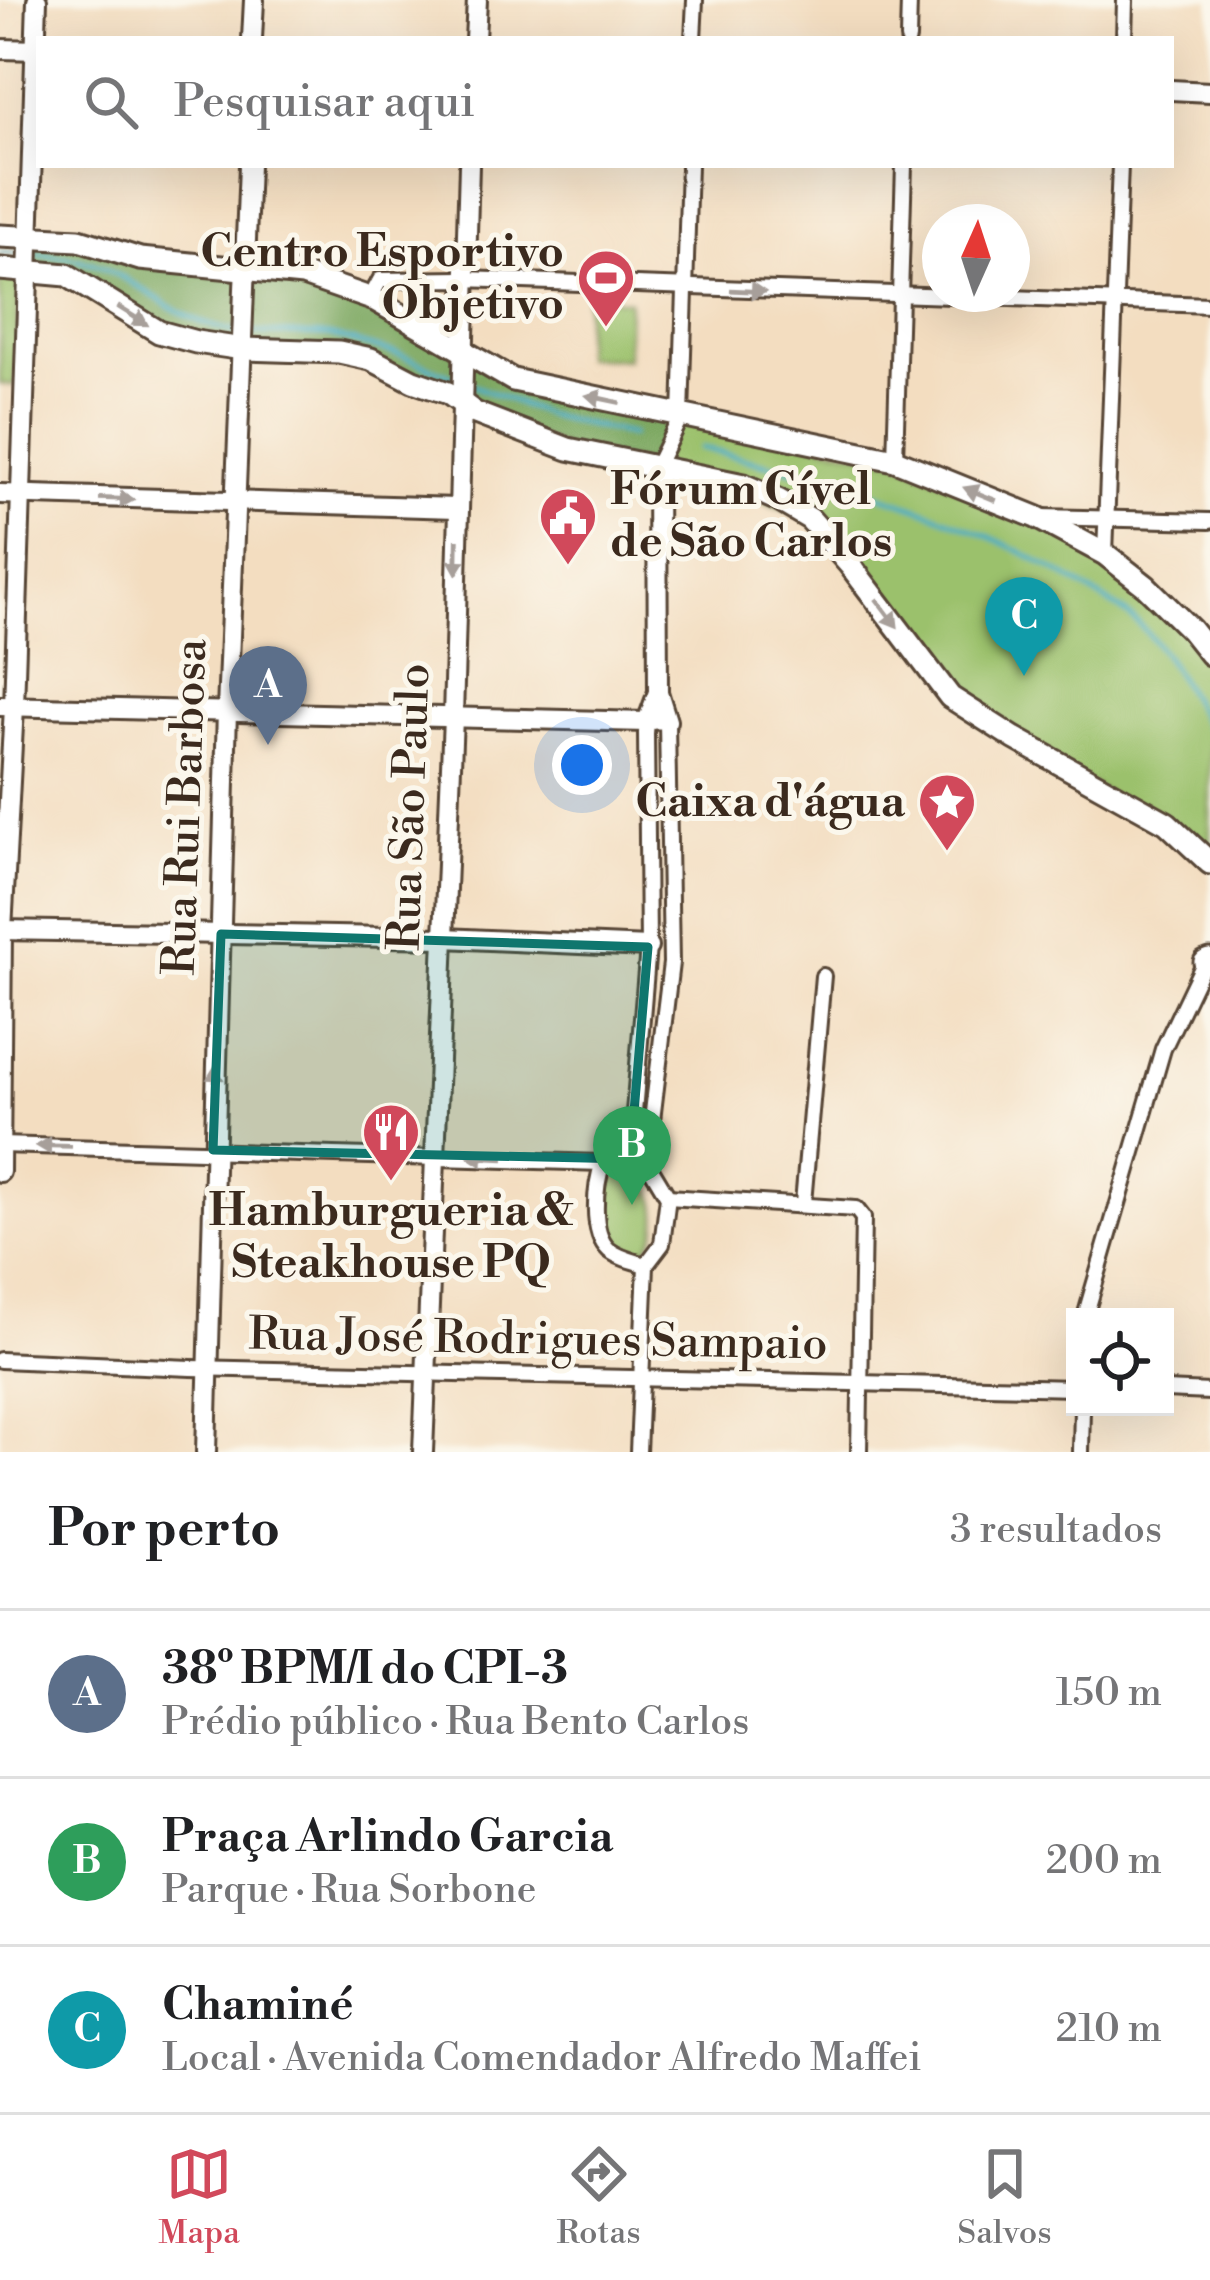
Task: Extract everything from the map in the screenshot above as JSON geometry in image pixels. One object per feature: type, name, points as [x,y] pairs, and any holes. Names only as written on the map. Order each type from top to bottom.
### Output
[{"type":"main road","points":[[0,236],[159,332],[371,359],[568,448],[744,485],[810,519],[950,697],[1167,824],[1210,863]]},
{"type":"main road","points":[[0,269],[28,254],[79,240],[140,260],[303,274],[375,300],[427,330],[462,361],[513,380],[895,460],[1036,517],[1106,554],[1146,586],[1210,654]]},
{"type":"main road","points":[[427,330],[463,304]]},
{"type":"street","points":[[37,0],[38,36]]},
{"type":"street","points":[[252,36],[254,0]]},
{"type":"street","points":[[475,36],[477,0]]},
{"type":"street","points":[[693,36],[694,0]]},
{"type":"street","points":[[908,36],[909,0]]},
{"type":"street","points":[[1124,36],[1125,0]]},
{"type":"street","points":[[0,49],[36,49]]},
{"type":"street","points":[[0,1172],[9,494],[36,90]]},
{"type":"street","points":[[1174,90],[1210,92]]},
{"type":"street","name":"Rua Rui Barbosa","points":[[206,1452],[248,168]]},
{"type":"street","name":"Rua São Paulo","points":[[423,1452],[453,717],[469,168]]},
{"type":"street","points":[[638,1452],[646,1265],[662,1244],[668,1197],[638,1161],[637,1064],[658,692],[657,465],[681,416],[689,168]]},
{"type":"street","points":[[895,460],[904,168]]},
{"type":"street","points":[[1106,554],[1120,168]]},
{"type":"street","points":[[375,300],[373,293],[380,280],[463,279],[1210,305]]},
{"type":"street","points":[[9,494],[458,508]]},
{"type":"street","points":[[1036,517],[1210,521]]},
{"type":"street","points":[[7,707],[657,722]]},
{"type":"street","points":[[638,1161],[662,1065],[671,963],[657,722]]},
{"type":"street","points":[[1,930],[444,938],[647,947]]},
{"type":"street","points":[[1088,1308],[1163,1048],[1208,958]]},
{"type":"street","points":[[803,1203],[823,976]]},
{"type":"street","points":[[637,1064],[662,1065]]},
{"type":"street","points":[[0,1145],[638,1161]]},
{"type":"street","points":[[603,1163],[596,1181],[600,1240],[610,1252],[646,1265]]},
{"type":"street","points":[[668,1197],[856,1209],[862,1218],[860,1452]]},
{"type":"street","name":"Rua José Rodrigues Sampaio","points":[[0,1360],[1066,1388]]},
{"type":"street","points":[[1174,1390],[1210,1391]]},
{"type":"street","points":[[1081,1452],[1082,1416]]},
{"type":"highlighted area","points":[[221,934],[648,947],[630,1159],[213,1150]]},
{"type":"green space","points":[[28,237],[303,275],[513,380],[681,416],[657,465],[568,449],[371,359],[196,342],[28,264]]},
{"type":"green space","points":[[0,277],[17,280],[19,286],[15,385],[0,384]]},
{"type":"green space","name":"Centro Esportivo Objetivo","points":[[586,300],[629,301],[627,359],[583,357]]},
{"type":"green space","points":[[681,416],[895,460],[1105,554],[1210,654],[1210,863],[1195,846],[982,719],[810,519],[657,465]]},
{"type":"green space","points":[[614,1169],[642,1173],[655,1202],[655,1233],[644,1251],[618,1247],[607,1229],[610,1176]]},
{"type":"waterway","points":[[0,252],[26,254]]},
{"type":"waterway","points":[[37,254],[102,267],[184,314],[236,332]]},
{"type":"waterway","points":[[247,333],[329,335],[401,355],[456,378]]},
{"type":"waterway","points":[[467,383],[547,415],[632,435]]},
{"type":"waterway","points":[[700,448],[899,502],[1041,562],[1139,624],[1169,662],[1210,732]]},
{"type":"place","name":"Centro Esportivo Objetivo","points":[[606,329]]},
{"type":"place","name":"Fórum Cível de São Carlos","points":[[568,567]]},
{"type":"place","name":"Chaminé","points":[[1024,676]]},
{"type":"place","name":"38º BPM/I do CPI-3","points":[[268,745]]},
{"type":"place","name":"Caixa d'água","points":[[947,853]]},
{"type":"place","name":"Hamburgueria & Steakhouse PQ","points":[[391,1183]]},
{"type":"place","name":"Praça Arlindo Garcia","points":[[632,1205]]}]
